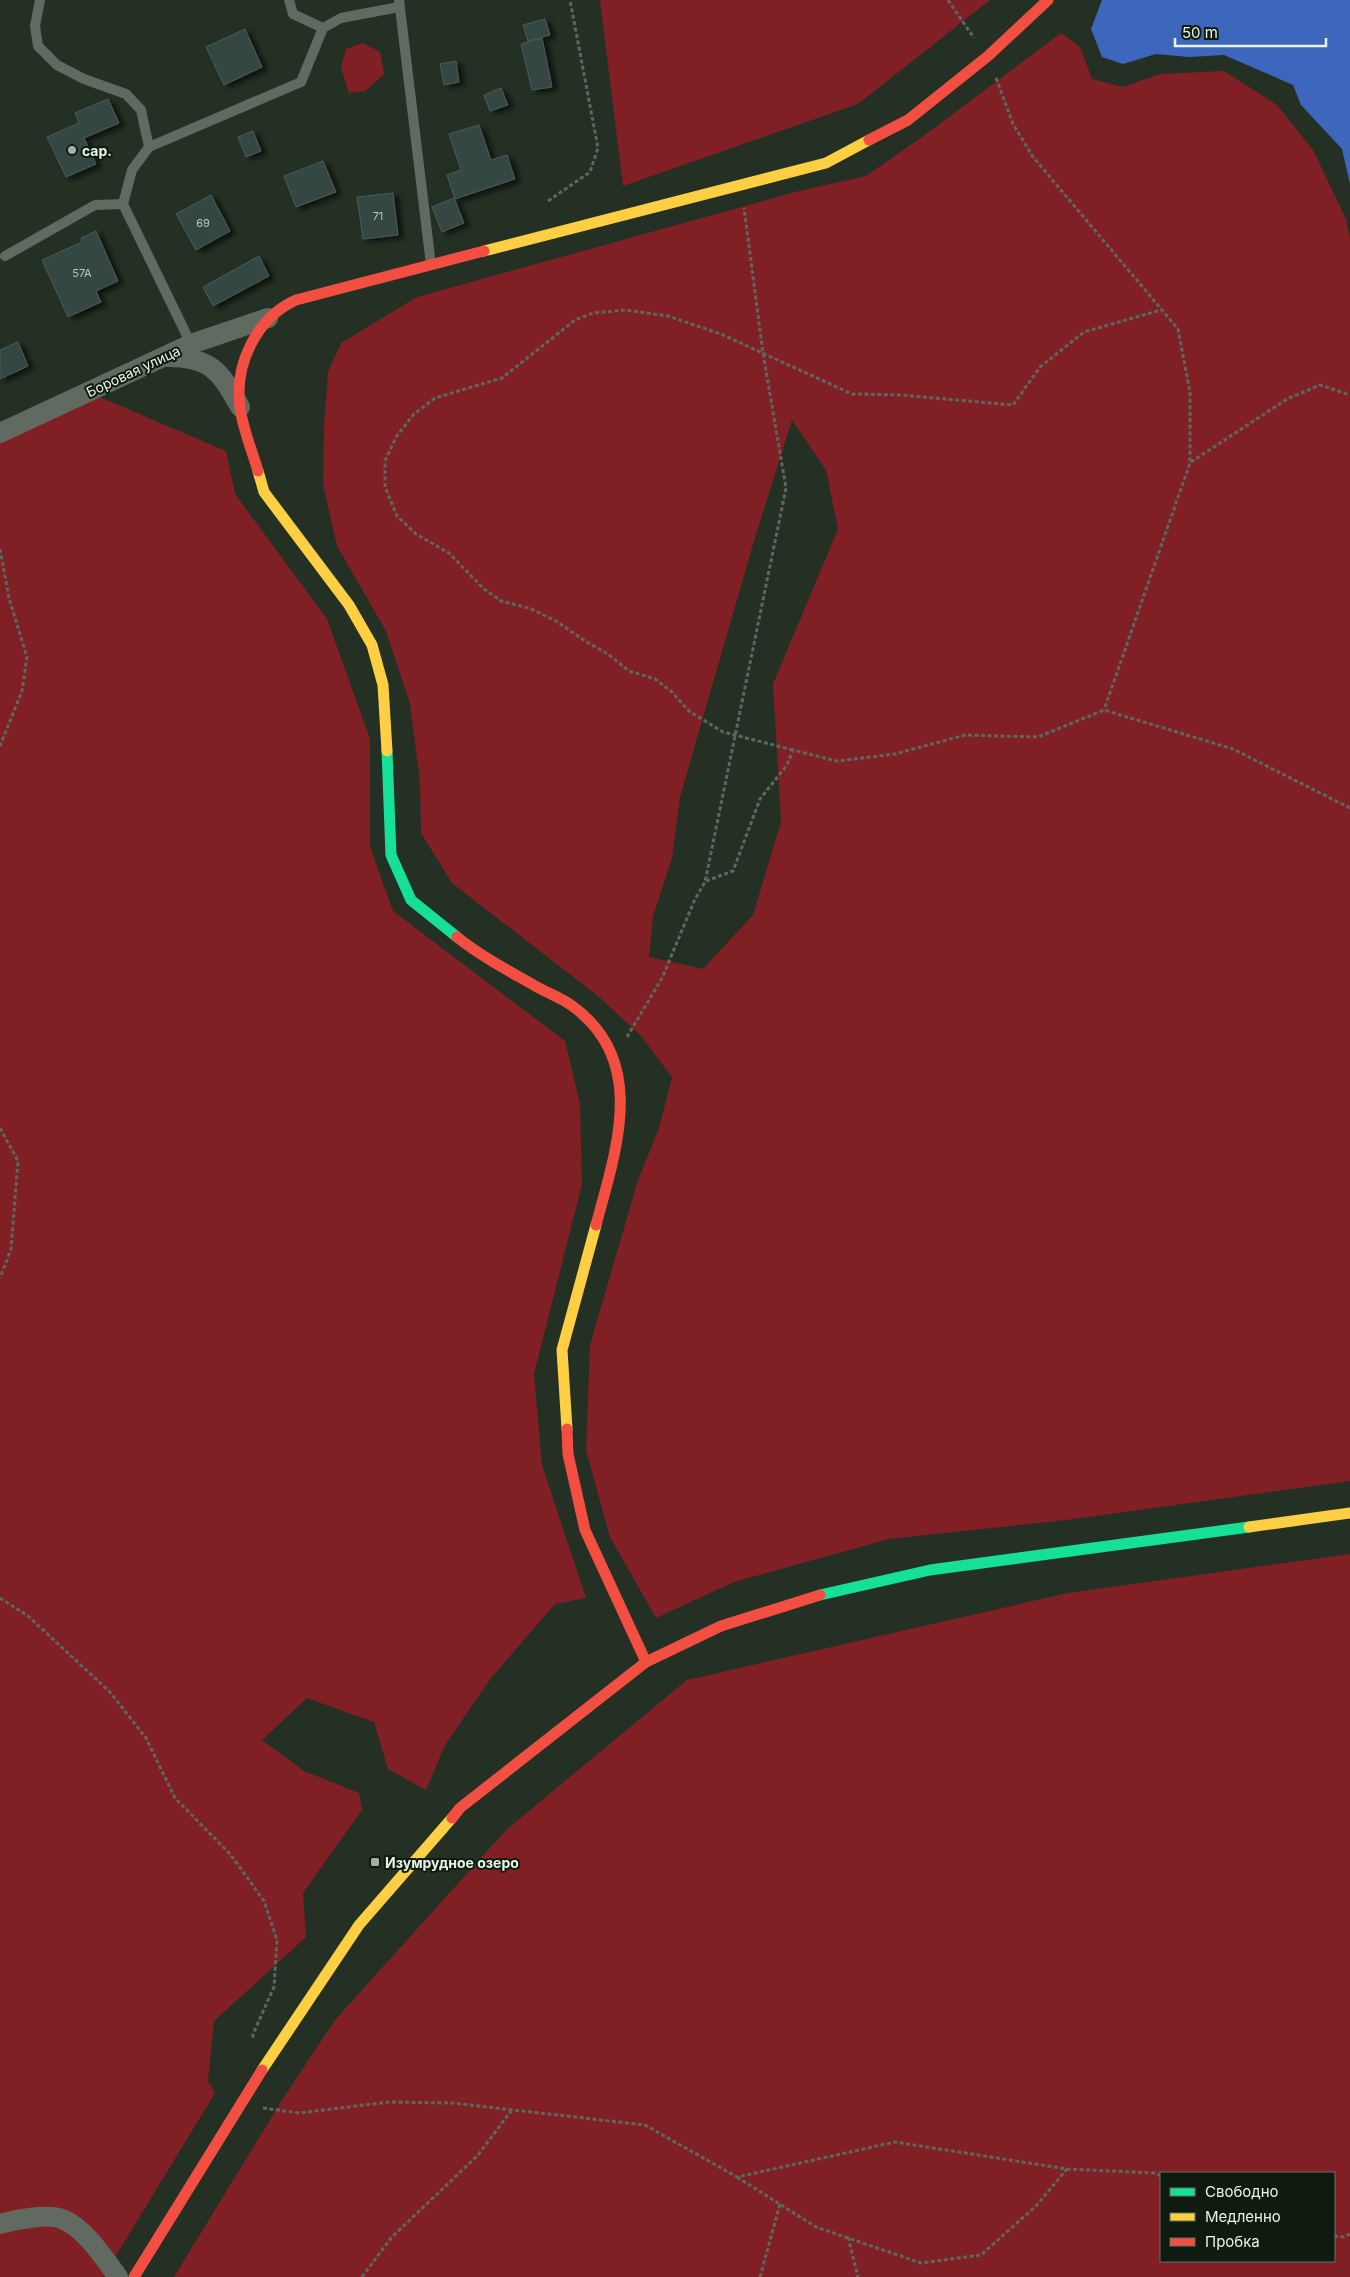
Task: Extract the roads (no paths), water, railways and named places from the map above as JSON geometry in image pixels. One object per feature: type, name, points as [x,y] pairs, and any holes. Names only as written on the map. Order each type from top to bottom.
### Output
[{"type":"street","points":[[240,408],[242,368],[248,349],[268,318],[280,307],[296,300],[826,163],[908,120],[988,56],[1048,0]]},
{"type":"street","name":"Боровая улица","points":[[0,433],[167,357],[191,344],[268,318]]},
{"type":"street","points":[[167,357],[187,357],[217,370],[240,408],[264,492],[311,557],[349,605],[372,645],[383,685],[387,722],[391,855],[411,900],[479,955],[571,1005],[597,1029],[618,1069],[621,1120],[604,1194],[562,1350],[568,1454],[585,1530],[646,1662]]},
{"type":"street","points":[[134,2277],[238,2105],[359,1924],[460,1808],[646,1662],[721,1626],[815,1596],[930,1570],[1350,1513]]},
{"type":"street","points":[[0,2224],[20,2218],[61,2218],[91,2240],[118,2277]]},
{"type":"lane","points":[[40,0],[35,26],[38,46],[57,65],[84,79],[126,94],[141,110],[150,147]]},
{"type":"lane","points":[[289,0],[294,14],[323,28]]},
{"type":"lane","points":[[191,344],[123,204],[132,170],[150,147],[301,82],[323,28],[341,18],[399,4],[431,266]]},
{"type":"lane","points":[[5,256],[95,205],[123,204]]},
{"type":"water","points":[[1102,0],[1350,0],[1350,184],[1342,149],[1301,105],[1293,85],[1224,55],[1189,57],[1156,54],[1123,64],[1102,57],[1091,29]]},
{"type":"place","name":"сар.","points":[[72,150]]},
{"type":"place","name":"Изумрудное озеро","points":[[375,1862]]}]
